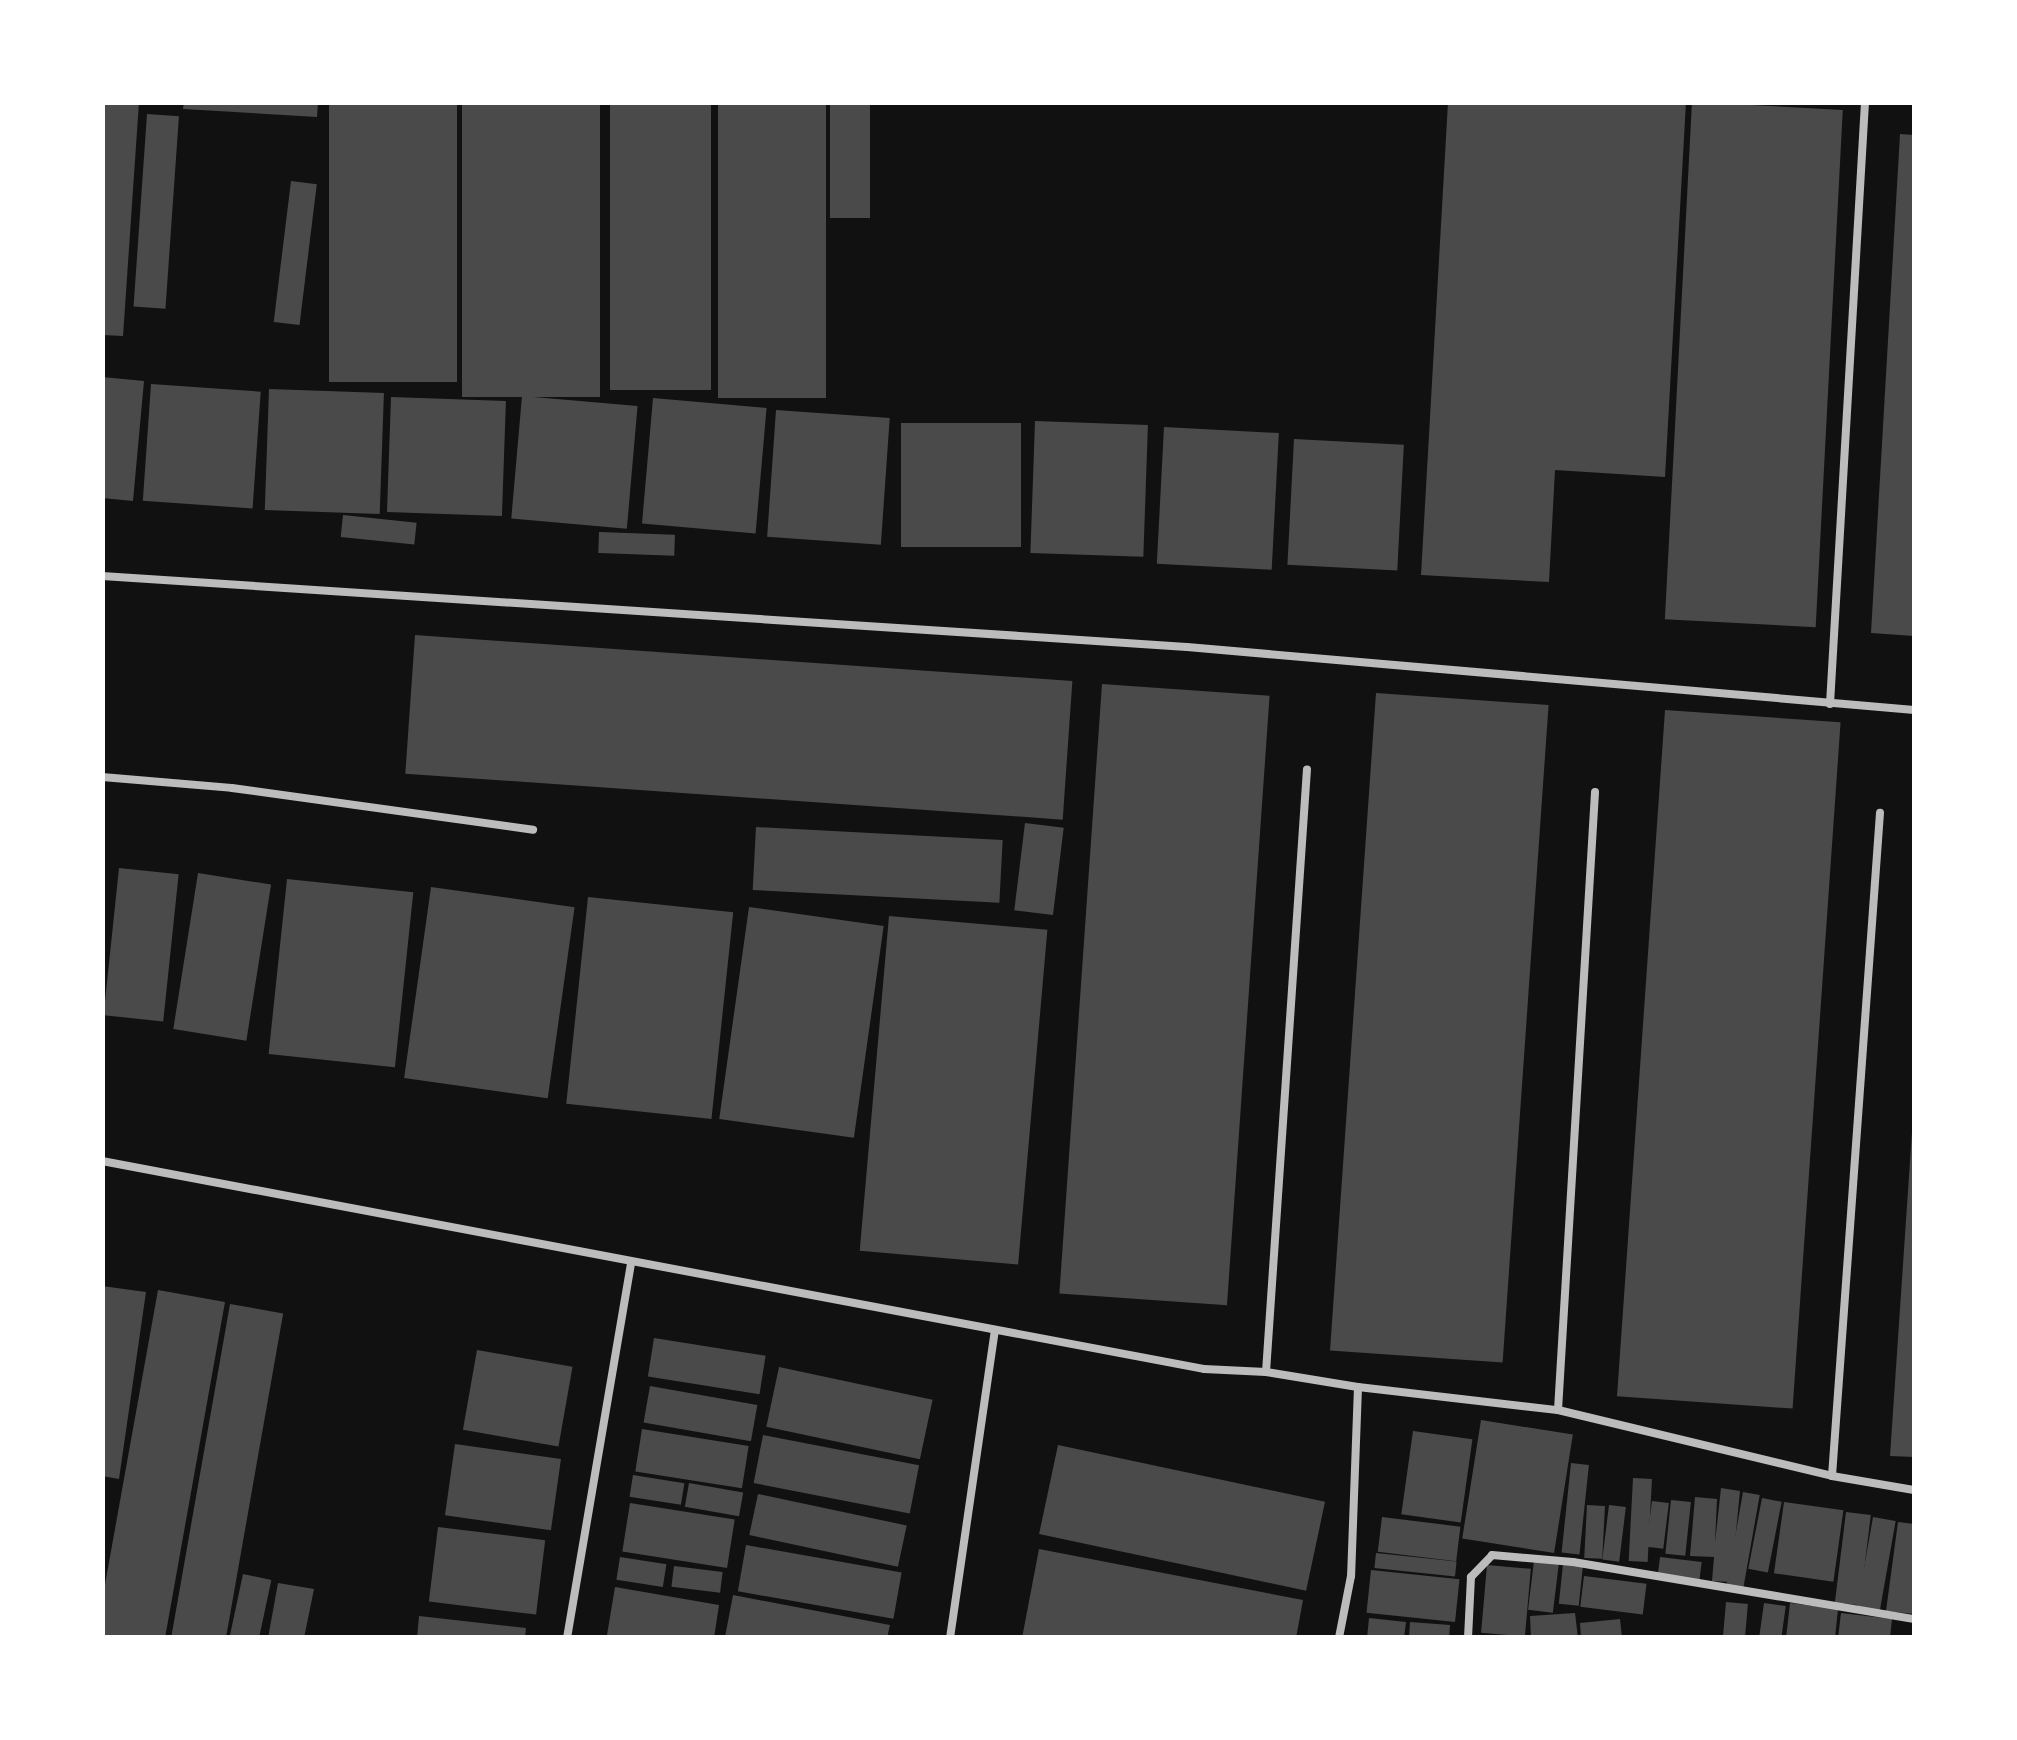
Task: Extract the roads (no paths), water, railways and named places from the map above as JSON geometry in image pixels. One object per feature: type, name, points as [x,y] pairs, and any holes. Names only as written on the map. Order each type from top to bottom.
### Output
[{"type":"lane","points":[[1830,704],[1864,102]]},
{"type":"lane","points":[[102,576],[1168,645],[1914,710]]},
{"type":"lane","points":[[1266,1372],[1307,769]]},
{"type":"lane","points":[[102,778],[232,788],[533,830]]},
{"type":"lane","points":[[1558,1410],[1596,792]]},
{"type":"lane","points":[[1832,1476],[1880,813]]},
{"type":"lane","points":[[102,1161],[1204,1369],[1266,1372],[1358,1387],[1558,1410],[1832,1476],[1914,1490]]},
{"type":"lane","points":[[567,1638],[632,1263]]},
{"type":"lane","points":[[950,1638],[995,1330]]},
{"type":"lane","points":[[1339,1638],[1352,1576],[1358,1387]]},
{"type":"lane","points":[[1468,1638],[1471,1577],[1492,1555],[1573,1562],[1914,1619]]}]
